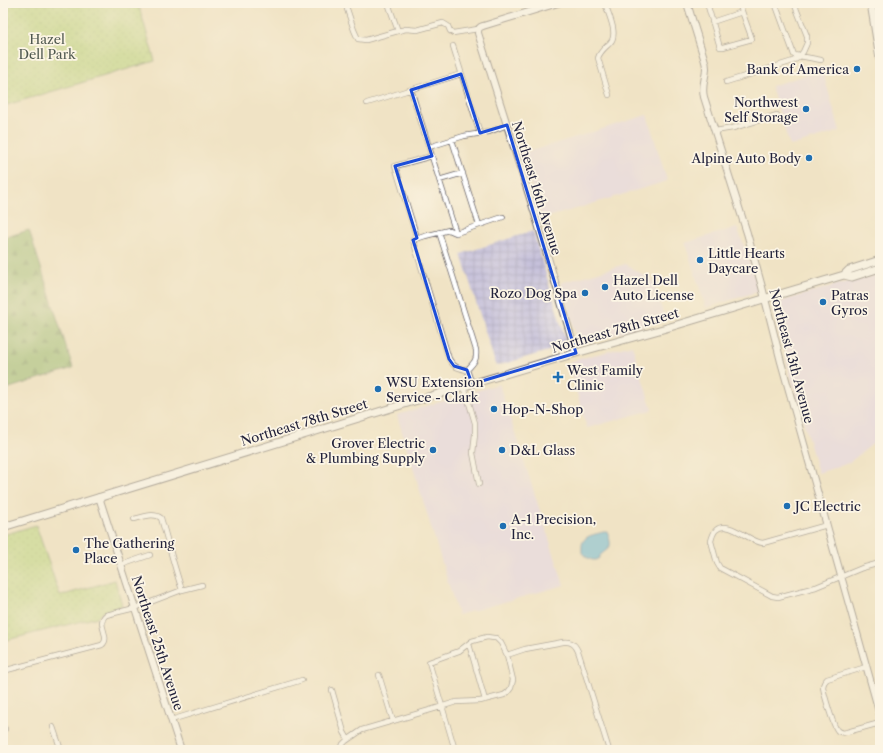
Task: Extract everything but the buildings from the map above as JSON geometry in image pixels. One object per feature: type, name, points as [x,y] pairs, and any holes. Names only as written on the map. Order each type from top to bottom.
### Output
[{"type":"main road","points":[[871,3],[880,59]]},
{"type":"main road","name":"Northeast 78th Street","points":[[844,275],[849,270],[880,260]]},
{"type":"main road","name":"Northeast 78th Street","points":[[3,527],[464,386],[844,275],[852,276],[880,268]]},
{"type":"street","points":[[388,3],[398,31]]},
{"type":"street","points":[[347,9],[358,39],[366,40],[406,29],[417,30],[443,23],[448,26],[450,31],[453,33],[478,29],[480,27],[550,4],[558,3]]},
{"type":"street","points":[[605,3],[614,34],[612,40],[602,50],[598,58],[609,95]]},
{"type":"street","name":"Northeast 13th Avenue","points":[[687,3],[706,65],[703,91],[765,299],[826,525],[880,715]]},
{"type":"street","points":[[706,3],[720,47],[752,39],[739,3]]},
{"type":"street","points":[[775,3],[794,55],[821,60]]},
{"type":"street","points":[[726,82],[793,61],[800,56],[807,44],[808,36],[794,3]]},
{"type":"street","points":[[712,22],[742,12]]},
{"type":"street","name":"Northeast 16th Avenue","points":[[478,29],[478,36],[576,353]]},
{"type":"street","points":[[453,46],[480,133]]},
{"type":"street","points":[[367,103],[461,74]]},
{"type":"street","points":[[411,90],[456,233]]},
{"type":"street","points":[[714,131],[733,128],[777,115]]},
{"type":"street","points":[[429,147],[464,136],[489,132],[506,125]]},
{"type":"street","points":[[452,140],[479,225]]},
{"type":"street","points":[[417,238],[395,166],[432,156]]},
{"type":"street","points":[[439,180],[463,173]]},
{"type":"street","points":[[468,370],[454,366],[449,359],[413,240],[449,230],[456,233],[503,218]]},
{"type":"street","points":[[439,232],[476,350],[476,357],[468,370]]},
{"type":"street","points":[[468,370],[472,384]]},
{"type":"street","points":[[464,386],[475,423],[473,453],[479,484]]},
{"type":"street","name":"Northeast 25th Avenue","points":[[99,497],[181,750]]},
{"type":"street","points":[[134,519],[154,514],[161,518],[182,590]]},
{"type":"street","points":[[826,525],[763,543],[727,527],[717,529],[713,535],[711,543],[719,567],[772,596],[778,597],[815,587],[880,562]]},
{"type":"street","points":[[121,565],[150,555]]},
{"type":"street","points":[[3,671],[102,645],[106,640],[102,622],[103,618],[108,614],[135,608],[182,590],[202,585]]},
{"type":"street","points":[[341,750],[348,739],[362,730],[393,721],[442,706],[456,702],[476,702],[504,695],[511,688],[513,680],[507,655],[500,641],[496,638],[486,637],[472,641],[458,651],[429,662],[430,665],[442,706],[455,750]]},
{"type":"street","points":[[507,655],[564,642],[571,643],[577,648],[609,750]]},
{"type":"street","points":[[469,644],[485,700]]},
{"type":"street","points":[[866,667],[830,678],[824,682],[823,688],[834,725],[840,732],[844,733],[880,723]]},
{"type":"street","points":[[379,675],[393,721]]},
{"type":"street","points":[[171,720],[302,680]]},
{"type":"street","points":[[332,690],[344,732],[348,739]]},
{"type":"street","points":[[53,727],[61,750]]},
{"type":"street","points":[[475,750],[485,750]]},
{"type":"highlighted area","points":[[461,74],[480,133],[507,125],[576,353],[472,384],[467,370],[454,366],[449,359],[413,240],[417,238],[395,166],[432,156],[411,90]]},
{"type":"shaded area","name":"Northwest Self Storage","points":[[822,70],[840,131],[790,146],[771,86]]},
{"type":"shaded area","points":[[647,115],[667,181],[542,219],[521,154]]},
{"type":"shaded area","points":[[737,227],[759,289],[756,292],[706,308],[685,243]]},
{"type":"shaded area","points":[[533,231],[566,341],[562,347],[496,366],[461,254]]},
{"type":"shaded area","points":[[626,264],[654,282],[665,320],[582,343],[577,339],[561,283]]},
{"type":"shaded area","points":[[880,274],[880,438],[850,462],[818,473],[772,307],[776,303],[835,285]]},
{"type":"shaded area","points":[[632,345],[652,410],[587,428],[568,362]]},
{"type":"shaded area","points":[[499,384],[564,585],[458,615],[397,415]]},
{"type":"green space","name":"Hazel Dell Park","points":[[3,3],[138,3],[155,61],[3,106]]},
{"type":"green space","points":[[29,230],[73,368],[3,390],[3,238]]},
{"type":"green space","points":[[36,525],[60,596],[115,580],[122,605],[103,612],[98,617],[3,641],[3,535]]},
{"type":"water","points":[[603,532],[608,533],[610,543],[608,549],[595,560],[586,557],[582,553],[583,541],[585,538]]},
{"type":"place","name":"Bank of America","points":[[857,69]]},
{"type":"place","name":"Northwest Self Storage","points":[[806,109]]},
{"type":"place","name":"Alpine Auto Body","points":[[809,158]]},
{"type":"place","name":"Little Hearts Daycare","points":[[700,260]]},
{"type":"place","name":"Hazel Dell Auto License","points":[[605,287]]},
{"type":"place","name":"Rozo Dog Spa","points":[[585,293]]},
{"type":"place","name":"Patras Gyros","points":[[823,302]]},
{"type":"place","name":"West Family Clinic","points":[[558,377]]},
{"type":"place","name":"WSU Extension Service - Clark","points":[[378,389]]},
{"type":"place","name":"Hop-N-Shop","points":[[494,409]]},
{"type":"place","name":"Grover Electric & Plumbing Supply","points":[[433,450]]},
{"type":"place","name":"D&L Glass","points":[[502,450]]},
{"type":"place","name":"JC Electric","points":[[787,506]]},
{"type":"place","name":"A-1 Precision, Inc.","points":[[503,526]]},
{"type":"place","name":"The Gathering Place","points":[[76,550]]}]
